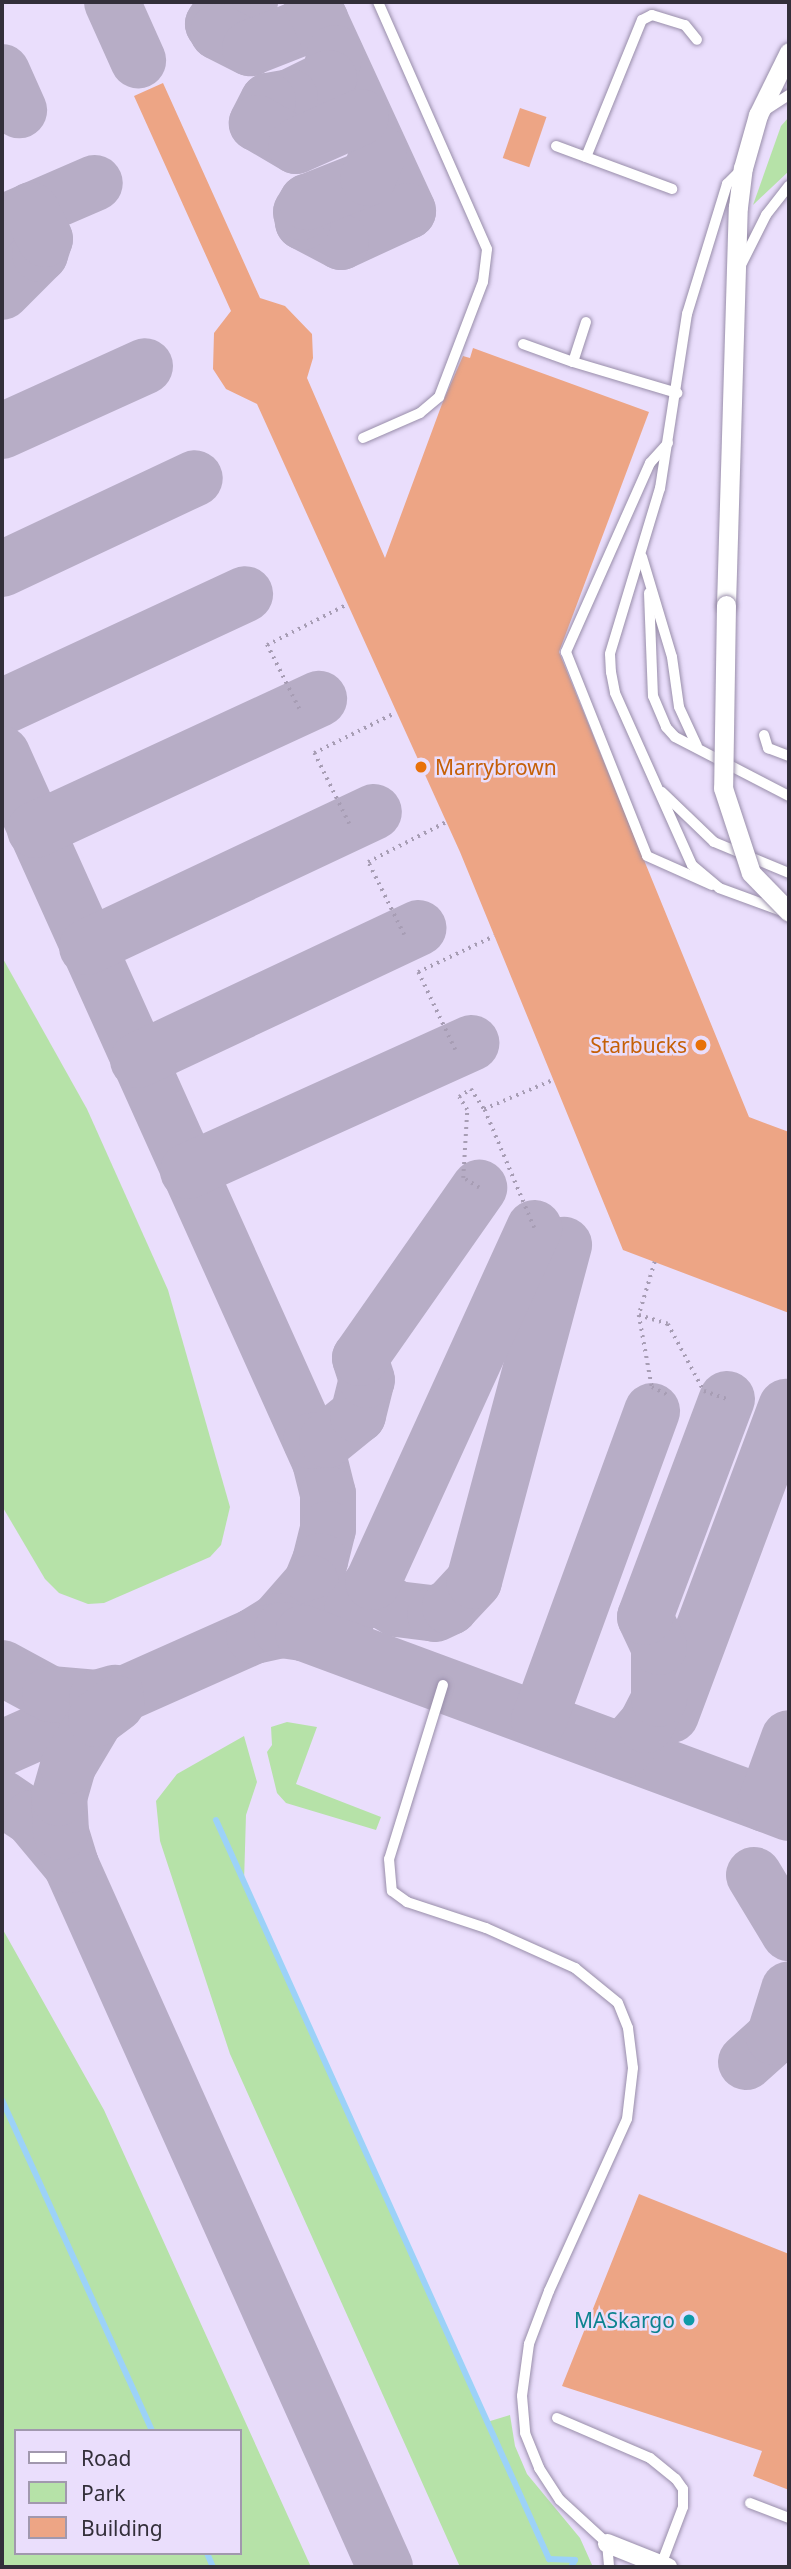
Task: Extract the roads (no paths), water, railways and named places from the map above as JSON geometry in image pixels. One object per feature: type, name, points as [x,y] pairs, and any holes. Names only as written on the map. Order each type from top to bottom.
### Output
[{"type":"street","points":[[789,52],[758,116],[743,168],[726,605],[723,788],[751,873],[789,913]]},
{"type":"street","points":[[607,2543],[664,2566]]},
{"type":"lane","points":[[363,439],[421,412],[439,397],[483,282],[487,249],[378,2]]},
{"type":"lane","points":[[586,157],[642,20],[652,15],[685,26],[697,40]]},
{"type":"lane","points":[[758,116],[789,95]]},
{"type":"lane","points":[[556,146],[672,189]]},
{"type":"lane","points":[[719,888],[692,865],[615,693],[610,654],[642,555],[668,443],[687,314],[727,184],[743,168]]},
{"type":"lane","points":[[738,273],[752,238],[789,186]]},
{"type":"lane","points":[[573,362],[586,322]]},
{"type":"lane","points":[[523,344],[677,393]]},
{"type":"lane","points":[[668,443],[650,463],[566,652],[567,662],[647,856],[719,888],[789,913]]},
{"type":"lane","points":[[642,555],[649,593],[653,696],[666,727],[697,747],[789,796]]},
{"type":"lane","points":[[649,593],[672,657],[679,707],[697,747]]},
{"type":"lane","points":[[764,735],[768,748],[789,756]]},
{"type":"lane","points":[[658,788],[714,842],[789,873]]},
{"type":"lane","points":[[443,1685],[389,1859],[392,1891],[407,1902],[486,1928],[575,1968],[618,2003],[628,2028],[633,2068],[627,2119],[549,2291],[530,2344],[522,2396],[525,2433],[539,2468],[561,2500],[607,2543],[609,2567]]},
{"type":"lane","points":[[557,2418],[650,2459],[676,2479],[683,2490],[683,2507],[664,2566]]},
{"type":"lane","points":[[750,2503],[789,2518]]},
{"type":"waterway","points":[[216,1820],[549,2559],[575,2560],[571,2567]]},
{"type":"waterway","points":[[2,2100],[151,2429]]},
{"type":"waterway","points":[[208,2555],[213,2567]]},
{"type":"place","name":"Marrybrown","points":[[421,767]]},
{"type":"place","name":"Starbucks","points":[[701,1045]]},
{"type":"place","name":"MASkargo","points":[[689,2320]]}]
